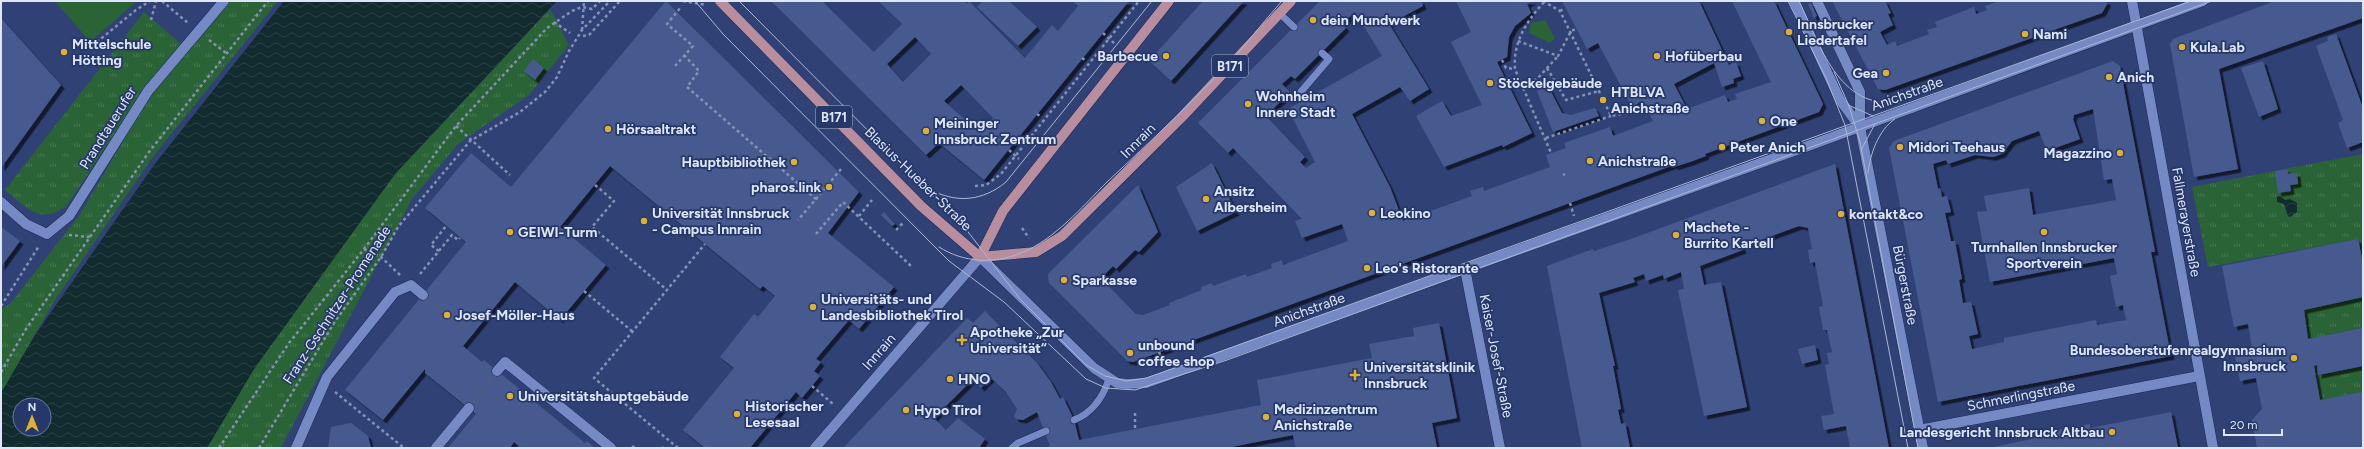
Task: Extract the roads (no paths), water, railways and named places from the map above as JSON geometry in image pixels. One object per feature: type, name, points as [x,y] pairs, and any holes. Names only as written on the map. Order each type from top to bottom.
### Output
[{"type":"main road","name":"Innrain","points":[[980,257],[1005,208],[1169,1]]},
{"type":"main road","name":"Innrain","points":[[980,257],[1036,252],[1062,236],[1181,118],[1291,1]]},
{"type":"main road","name":"Blasius-Hueber-Straße","points":[[722,4],[924,209],[980,257]]},
{"type":"street","name":"Prandtauerufer","points":[[1,202],[26,224],[47,234],[69,216],[148,91],[224,1]]},
{"type":"street","name":"Bürgerstraße","points":[[1794,1],[1840,100],[1860,127]]},
{"type":"street","name":"Bürgerstraße","points":[[1817,1],[1860,92],[1860,127],[1923,448]]},
{"type":"street","name":"Fallmerayerstraße","points":[[2132,1],[2213,448]]},
{"type":"street","name":"Anichstraße","points":[[980,257],[1094,368],[1109,379],[1127,384],[1155,380],[1860,127],[2203,1]]},
{"type":"street","name":"Innrain","points":[[815,448],[980,257]]},
{"type":"street","name":"Kaiser-Josef-Straße","points":[[1464,269],[1500,448]]},
{"type":"street","points":[[296,448],[327,377],[395,292],[411,285],[423,295]]},
{"type":"street","points":[[497,371],[505,362],[611,448]]},
{"type":"street","name":"Schmerlingstraße","points":[[1919,430],[2199,376]]},
{"type":"street","points":[[436,448],[469,408]]},
{"type":"lane","points":[[1279,13],[1294,27]]},
{"type":"lane","points":[[1299,94],[1329,59],[1322,52]]},
{"type":"lane","points":[[1074,420],[1091,410],[1106,388],[1109,379]]},
{"type":"lane","points":[[1012,448],[1018,443],[1046,431]]},
{"type":"water","points":[[284,1],[557,1],[395,174],[254,369],[207,448],[1,448],[1,393],[35,335],[154,165]]},
{"type":"water","points":[[2280,196],[2285,200],[2290,199],[2297,203],[2297,212],[2290,217],[2288,216],[2284,204],[2277,202],[2277,197]]},
{"type":"tunnel","points":[[423,295],[472,335]]},
{"type":"tunnel","points":[[469,408],[497,371]]},
{"type":"tram line","points":[[695,1],[723,34],[949,261],[1004,302],[1086,379],[1106,388],[1135,390],[1227,360],[2212,1]]},
{"type":"tram line","points":[[739,1],[965,228],[1020,299],[1086,365],[1105,376],[1127,381],[1146,378],[1166,371],[2191,1]]},
{"type":"tram line","points":[[929,189],[949,197],[969,198],[979,197],[1006,182],[1152,1]]},
{"type":"tram line","points":[[939,247],[969,259],[990,260],[1011,257],[1045,240],[1078,212],[1207,86],[1239,52],[1282,1]]},
{"type":"tram line","points":[[1788,1],[1826,78],[1845,125],[1908,448]]},
{"type":"tram line","points":[[1799,1],[1824,54],[1834,71],[1846,85],[1860,96],[1878,102],[1899,103]]},
{"type":"tram line","points":[[1834,72],[1849,106],[1860,142],[1918,448]]},
{"type":"tram line","points":[[1848,105],[1873,116]]},
{"type":"tram line","points":[[1868,173],[1876,143],[1884,130],[1895,119]]},
{"type":"tram line","points":[[1861,150],[1875,124]]},
{"type":"place","name":"dein Mundwerk","points":[[1313,20]]},
{"type":"place","name":"Innsbrucker Liedertafel","points":[[1789,32]]},
{"type":"place","name":"Nami","points":[[2025,34]]},
{"type":"place","name":"Kula.Lab","points":[[2182,47]]},
{"type":"place","name":"Mittelschule Hötting","points":[[64,52]]},
{"type":"place","name":"Barbecue","points":[[1166,56]]},
{"type":"place","name":"Hofüberbau","points":[[1657,56]]},
{"type":"place","name":"Gea","points":[[1886,73]]},
{"type":"place","name":"Anich","points":[[2109,77]]},
{"type":"place","name":"Stöckelgebäude","points":[[1490,83]]},
{"type":"place","name":"HTBLVA Anichstraße","points":[[1603,100]]},
{"type":"place","name":"Wohnheim Innere Stadt","points":[[1248,104]]},
{"type":"place","name":"One","points":[[1762,121]]},
{"type":"place","name":"Hörsaaltrakt","points":[[608,129]]},
{"type":"place","name":"Meininger Innsbruck Zentrum","points":[[926,131]]},
{"type":"place","name":"Peter Anich","points":[[1722,147]]},
{"type":"place","name":"Midori Teehaus","points":[[1900,147]]},
{"type":"place","name":"Magazzino","points":[[2120,153]]},
{"type":"place","name":"Anichstraße","points":[[1590,161]]},
{"type":"place","name":"Hauptbibliothek","points":[[794,162]]},
{"type":"place","name":"pharos.link","points":[[829,187]]},
{"type":"place","name":"Ansitz Albersheim","points":[[1206,199]]},
{"type":"place","name":"Leokino","points":[[1372,213]]},
{"type":"place","name":"kontakt&co","points":[[1841,214]]},
{"type":"place","name":"Universität Innsbruck - Campus Innrain","points":[[644,221]]},
{"type":"place","name":"GEIWI-Turm","points":[[510,232]]},
{"type":"place","name":"Turnhallen Innsbrucker Sportverein","points":[[2044,232]]},
{"type":"place","name":"Machete - Burrito Kartell","points":[[1676,235]]},
{"type":"place","name":"Leo's Ristorante","points":[[1367,268]]},
{"type":"place","name":"Sparkasse","points":[[1064,280]]},
{"type":"place","name":"Universitäts- und Landesbibliothek Tirol","points":[[813,307]]},
{"type":"place","name":"Josef-Möller-Haus","points":[[447,315]]},
{"type":"place","name":"Apotheke „Zur Universität“","points":[[962,340]]},
{"type":"place","name":"unbound coffee shop","points":[[1130,353]]},
{"type":"place","name":"Bundesoberstufenrealgymnasium Innsbruck","points":[[2294,358]]},
{"type":"place","name":"Universitätsklinik Innsbruck","points":[[1355,375]]},
{"type":"place","name":"HNO","points":[[950,379]]},
{"type":"place","name":"Universitätshauptgebäude","points":[[510,396]]},
{"type":"place","name":"Hypo Tirol","points":[[906,410]]},
{"type":"place","name":"Historischer Lesesaal","points":[[737,414]]},
{"type":"place","name":"Medizinzentrum Anichstraße","points":[[1266,417]]},
{"type":"place","name":"Landesgericht Innsbruck Altbau","points":[[2112,432]]}]
